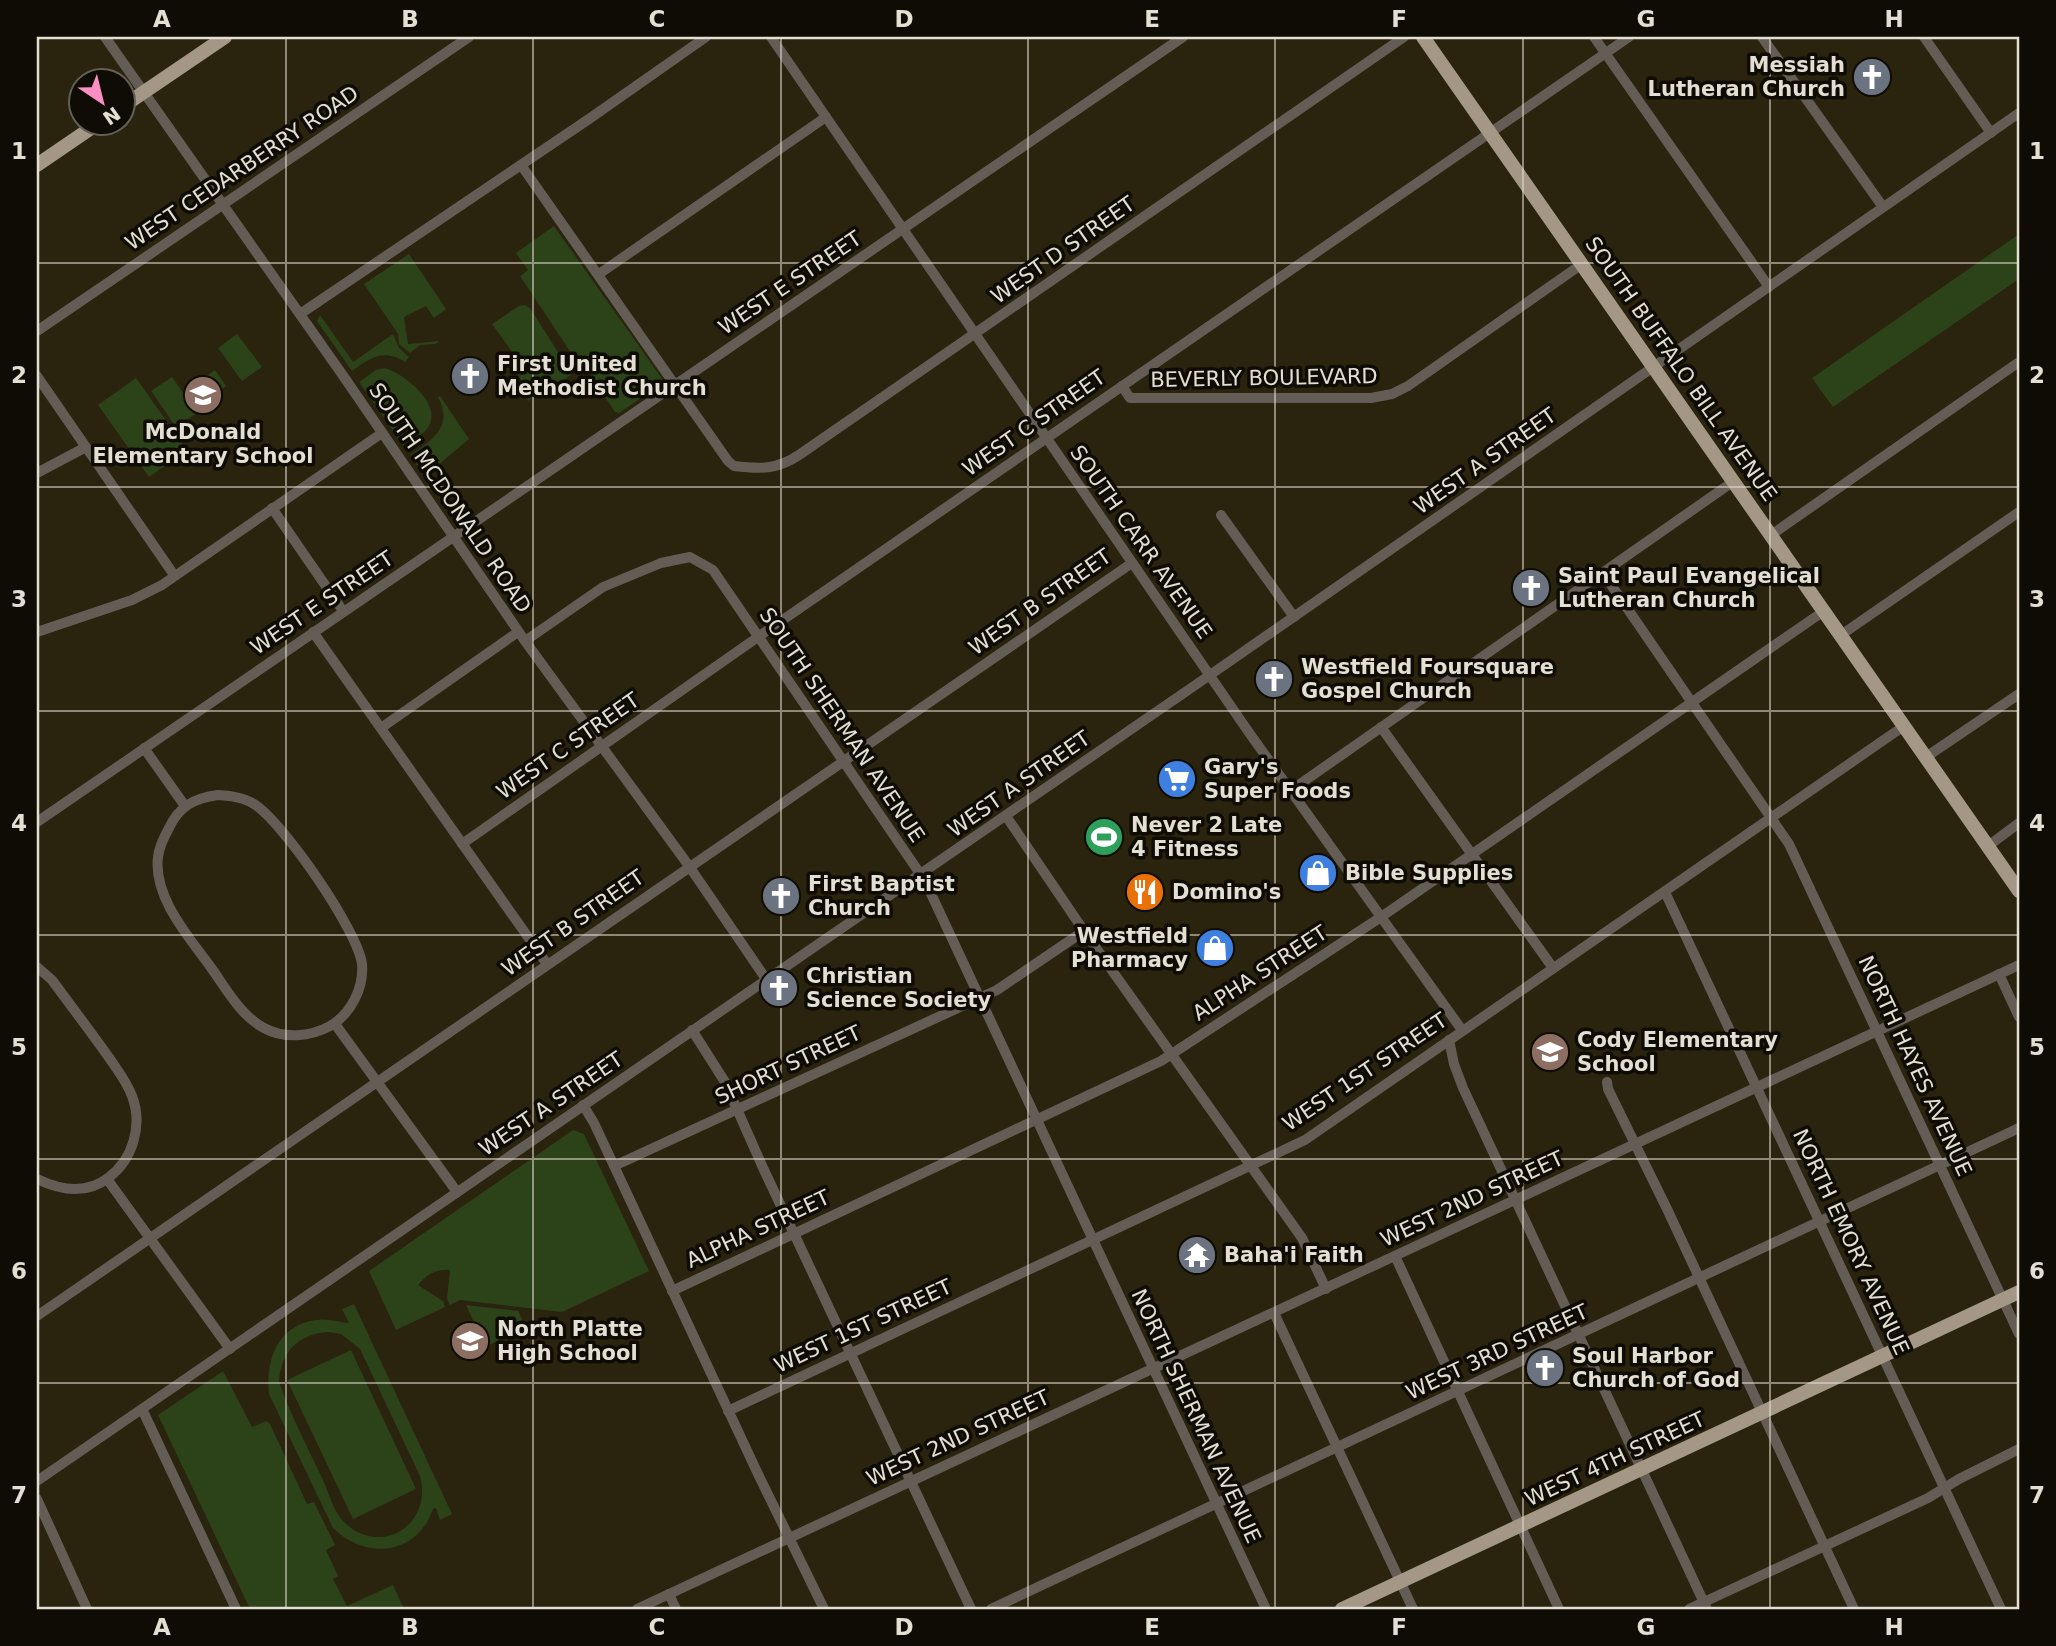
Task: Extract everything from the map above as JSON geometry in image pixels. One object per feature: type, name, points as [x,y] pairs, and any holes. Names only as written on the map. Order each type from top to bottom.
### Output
[{"type":"main road","points":[[136,97],[225,37]]},
{"type":"main road","name":"SOUTH BUFFALO BILL AVENUE","points":[[1423,37],[2019,891]]},
{"type":"main road","points":[[37,165],[79,136]]},
{"type":"main road","name":"WEST 4TH STREET","points":[[1342,1609],[2019,1292]]},
{"type":"street","name":"SOUTH MCDONALD ROAD","points":[[105,37],[224,204],[522,636],[689,866],[766,979]]},
{"type":"street","name":"WEST CEDARBERRY ROAD","points":[[37,331],[469,37]]},
{"type":"street","points":[[300,314],[706,37]]},
{"type":"street","name":"SOUTH CARR AVENUE","points":[[771,37],[1045,439],[1290,791],[1462,1030]]},
{"type":"street","name":"WEST E STREET","points":[[37,821],[1183,37]]},
{"type":"street","name":"WEST D STREET","points":[[676,384],[734,466],[783,466],[1404,37]]},
{"type":"street","points":[[1594,37],[1769,287]]},
{"type":"street","name":"WEST C STREET","points":[[462,844],[1629,37]]},
{"type":"street","points":[[1762,37],[1884,207]]},
{"type":"street","points":[[1924,37],[1991,133]]},
{"type":"street","name":"WEST A STREET","points":[[37,1481],[1006,816],[2019,114]]},
{"type":"street","points":[[599,274],[826,117]]},
{"type":"street","points":[[521,165],[676,384]]},
{"type":"street","name":"BEVERLY BOULEVARD","points":[[1122,386],[1130,398],[1371,398],[1392,394],[1408,386],[1582,264]]},
{"type":"street","points":[[1771,535],[2019,362]]},
{"type":"street","points":[[37,376],[174,575]]},
{"type":"street","points":[[37,632],[132,600],[162,585],[382,433]]},
{"type":"street","points":[[37,473],[86,447]]},
{"type":"street","points":[[1290,791],[1734,481]]},
{"type":"street","points":[[272,508],[344,611]]},
{"type":"street","points":[[1841,635],[2019,512]]},
{"type":"street","points":[[1221,515],[1294,617]]},
{"type":"street","name":"SOUTH SHERMAN AVENUE","points":[[522,636],[603,587],[661,563],[690,557],[713,570],[920,874],[1093,1239]]},
{"type":"street","name":"WEST B STREET","points":[[37,1316],[1132,563]]},
{"type":"street","name":"NORTH HAYES AVENUE","points":[[1603,573],[1789,844],[2019,1334]]},
{"type":"street","name":"ALPHA STREET","points":[[673,1291],[1171,1054],[1381,917],[1824,611]]},
{"type":"street","points":[[313,632],[547,964]]},
{"type":"street","points":[[381,728],[522,636]]},
{"type":"street","points":[[1926,757],[2019,694]]},
{"type":"street","name":"WEST 1ST STREET","points":[[728,1411],[1305,1140],[1905,726]]},
{"type":"street","points":[[1381,727],[1553,968]]},
{"type":"street","points":[[144,748],[185,806]]},
{"type":"street","points":[[218,795],[252,802],[280,827],[308,866],[349,928],[362,963],[360,986],[351,1007],[335,1024],[322,1031],[294,1036],[265,1029],[251,1021],[240,1008],[198,949],[163,895],[157,875],[158,856],[164,837],[174,816],[185,806],[202,797],[218,795]]},
{"type":"street","points":[[1006,816],[1084,931],[1302,1238],[1326,1289]]},
{"type":"street","points":[[1988,846],[2019,823]]},
{"type":"street","name":"NORTH EMORY AVENUE","points":[[1665,892],[2001,1609]]},
{"type":"street","name":"SHORT STREET","points":[[614,1166],[997,990],[1084,931]]},
{"type":"street","name":"WEST 2ND STREET","points":[[637,1609],[2019,965]]},
{"type":"street","points":[[37,967],[52,980],[96,1040],[132,1096],[136,1111],[133,1146],[127,1159],[107,1179],[78,1190],[60,1189],[37,1179]]},
{"type":"street","points":[[1999,974],[2019,1017]]},
{"type":"street","points":[[335,1024],[457,1192]]},
{"type":"street","points":[[692,1030],[725,1082],[971,1609]]},
{"type":"street","points":[[1449,1040],[1463,1088],[1705,1606]]},
{"type":"street","points":[[1607,1082],[1854,1609]]},
{"type":"street","points":[[583,1105],[824,1609]]},
{"type":"street","name":"WEST 3RD STREET","points":[[991,1609],[1338,1449],[2019,1128]]},
{"type":"street","points":[[107,1179],[230,1349]]},
{"type":"street","name":"NORTH SHERMAN AVENUE","points":[[1093,1239],[1266,1609]]},
{"type":"street","points":[[1395,1256],[1559,1609]]},
{"type":"street","points":[[1274,1313],[1413,1609]]},
{"type":"street","points":[[142,1409],[236,1609]]},
{"type":"street","points":[[1689,1609],[1705,1606],[1927,1498],[2019,1449]]},
{"type":"street","points":[[37,1499],[87,1609]]},
{"type":"street","points":[[669,1594],[676,1609]]},
{"type":"green space","points":[[554,226],[663,380],[662,384],[619,413],[615,412],[584,366],[581,368],[520,276],[528,270],[516,253]]},
{"type":"green space","points":[[2019,234],[2019,279],[1833,407],[1812,378]]},
{"type":"green space","points":[[409,254],[446,309],[434,318],[426,306],[404,317],[408,344],[440,341],[420,345],[410,353],[399,344],[398,334],[364,284]]},
{"type":"green space","points":[[519,306],[530,308],[572,374],[542,395],[539,393],[528,401],[516,386],[522,381],[506,359],[513,353],[492,324]]},
{"type":"green space","points":[[320,315],[353,362],[393,334],[399,348],[409,357],[405,362],[390,356],[377,356],[352,371],[317,321]]},
{"type":"green space","points":[[237,334],[262,367],[242,381],[218,348]]},
{"type":"green space","points":[[385,368],[410,382],[418,390],[425,398],[432,415],[428,428],[404,446],[359,382],[376,370]]},
{"type":"green space","points":[[215,370],[226,386],[200,404],[189,388]]},
{"type":"green space","points":[[172,377],[197,413],[176,427],[151,391]]},
{"type":"green space","points":[[136,378],[187,450],[149,477],[98,405]]},
{"type":"green space","points":[[440,396],[469,439],[425,476],[410,455],[433,438],[442,425]]},
{"type":"green space","points":[[573,1130],[584,1134],[649,1271],[562,1312],[460,1300],[450,1305],[447,1299],[450,1270],[436,1271],[418,1285],[443,1301],[445,1307],[396,1330],[369,1271]]},
{"type":"green space","points":[[354,1304],[452,1514],[440,1520],[436,1508],[433,1509],[425,1525],[415,1536],[403,1544],[389,1548],[360,1545],[333,1528],[269,1394],[269,1369],[283,1337],[303,1323],[316,1320],[349,1323],[342,1309]],"holes":[[[317,1333],[341,1334],[360,1349],[420,1476],[422,1493],[419,1509],[401,1531],[388,1536],[374,1537],[359,1533],[341,1519],[279,1382],[283,1362],[293,1346]]]},
{"type":"green space","points":[[466,1305],[518,1311],[526,1327],[485,1347]]},
{"type":"green space","points":[[351,1350],[416,1489],[353,1519],[287,1380]]},
{"type":"green space","points":[[223,1371],[252,1427],[266,1421],[270,1424],[307,1504],[314,1502],[335,1545],[326,1550],[338,1576],[333,1579],[347,1606],[393,1585],[404,1609],[250,1609],[158,1415]]},
{"type":"place","name":"Messiah Lutheran Church","points":[[1872,77]]},
{"type":"place","name":"First United Methodist Church","points":[[470,376]]},
{"type":"place","name":"McDonald Elementary School","points":[[203,395]]},
{"type":"place","name":"Saint Paul Evangelical Lutheran Church","points":[[1531,588]]},
{"type":"place","name":"Westfield Foursquare Gospel Church","points":[[1274,679]]},
{"type":"place","name":"Gary's Super Foods","points":[[1177,779]]},
{"type":"place","name":"Never 2 Late 4 Fitness","points":[[1104,837]]},
{"type":"place","name":"Bible Supplies","points":[[1318,873]]},
{"type":"place","name":"Domino's","points":[[1145,892]]},
{"type":"place","name":"First Baptist Church","points":[[781,896]]},
{"type":"place","name":"Westfield Pharmacy","points":[[1215,948]]},
{"type":"place","name":"Christian Science Society","points":[[779,988]]},
{"type":"place","name":"Cody Elementary School","points":[[1550,1052]]},
{"type":"place","name":"Baha'i Faith","points":[[1197,1255]]},
{"type":"place","name":"North Platte High School","points":[[470,1341]]},
{"type":"place","name":"Soul Harbor Church of God","points":[[1545,1368]]}]
